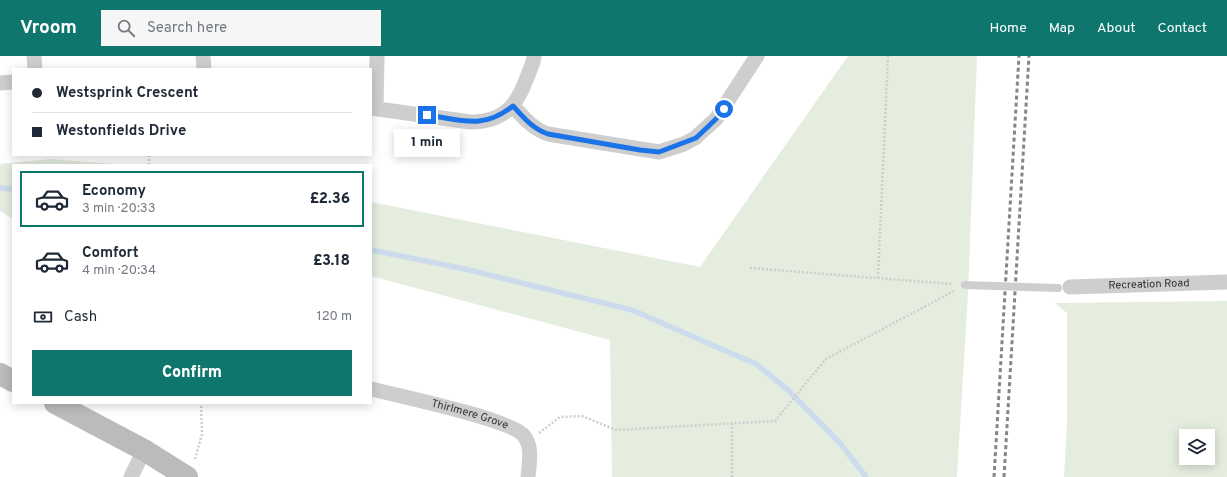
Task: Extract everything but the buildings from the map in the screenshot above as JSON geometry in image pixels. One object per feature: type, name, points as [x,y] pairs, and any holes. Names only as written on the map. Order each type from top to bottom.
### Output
[{"type":"street","points":[[34,56],[35,68]]},
{"type":"street","points":[[203,56],[204,68]]},
{"type":"street","points":[[377,56],[374,108],[470,122],[485,122],[502,115],[513,106],[533,62],[534,56]]},
{"type":"street","points":[[513,106],[529,123],[539,131],[548,134],[659,152],[696,138],[708,127],[724,109],[757,56]]},
{"type":"street","points":[[0,83],[12,82]]},
{"type":"street","name":"Recreation Road","points":[[1064,288],[1227,282]]},
{"type":"street","points":[[0,374],[12,380]]},
{"type":"street","name":"Thirlmere Grove","points":[[372,388],[509,426],[518,430],[528,441]]},
{"type":"street","points":[[57,404],[144,450],[190,471]]},
{"type":"street","points":[[528,441],[530,457],[528,477]]},
{"type":"street","points":[[130,477],[144,450]]},
{"type":"lane","points":[[965,285],[1064,288]]},
{"type":"path","points":[[878,278],[888,56]]},
{"type":"path","points":[[750,268],[965,285]]},
{"type":"path","points":[[528,441],[560,417],[582,416],[616,430],[775,421],[826,360],[965,285]]},
{"type":"path","points":[[190,471],[202,434],[201,404]]},
{"type":"path","points":[[732,424],[732,477]]},
{"type":"shaded area","points":[[848,56],[977,56],[968,293],[957,477],[612,477],[610,340],[372,276],[372,202],[700,267]]},
{"type":"shaded area","points":[[51,159],[114,164],[12,164],[12,218],[0,211],[0,164]]},
{"type":"shaded area","points":[[1227,301],[1227,477],[1064,477],[1067,425],[1067,313],[1055,303]]},
{"type":"waterway","points":[[0,188],[12,189]]},
{"type":"waterway","points":[[372,250],[465,269],[632,310],[756,364],[788,390],[840,443],[866,477]]},
{"type":"railway","points":[[994,477],[1019,56]]},
{"type":"railway","points":[[1004,477],[1029,56]]},
{"type":"route","points":[[427,115],[470,122],[485,122],[502,115],[513,106],[539,131],[548,134],[659,152],[684,144],[696,138],[724,109]]}]
